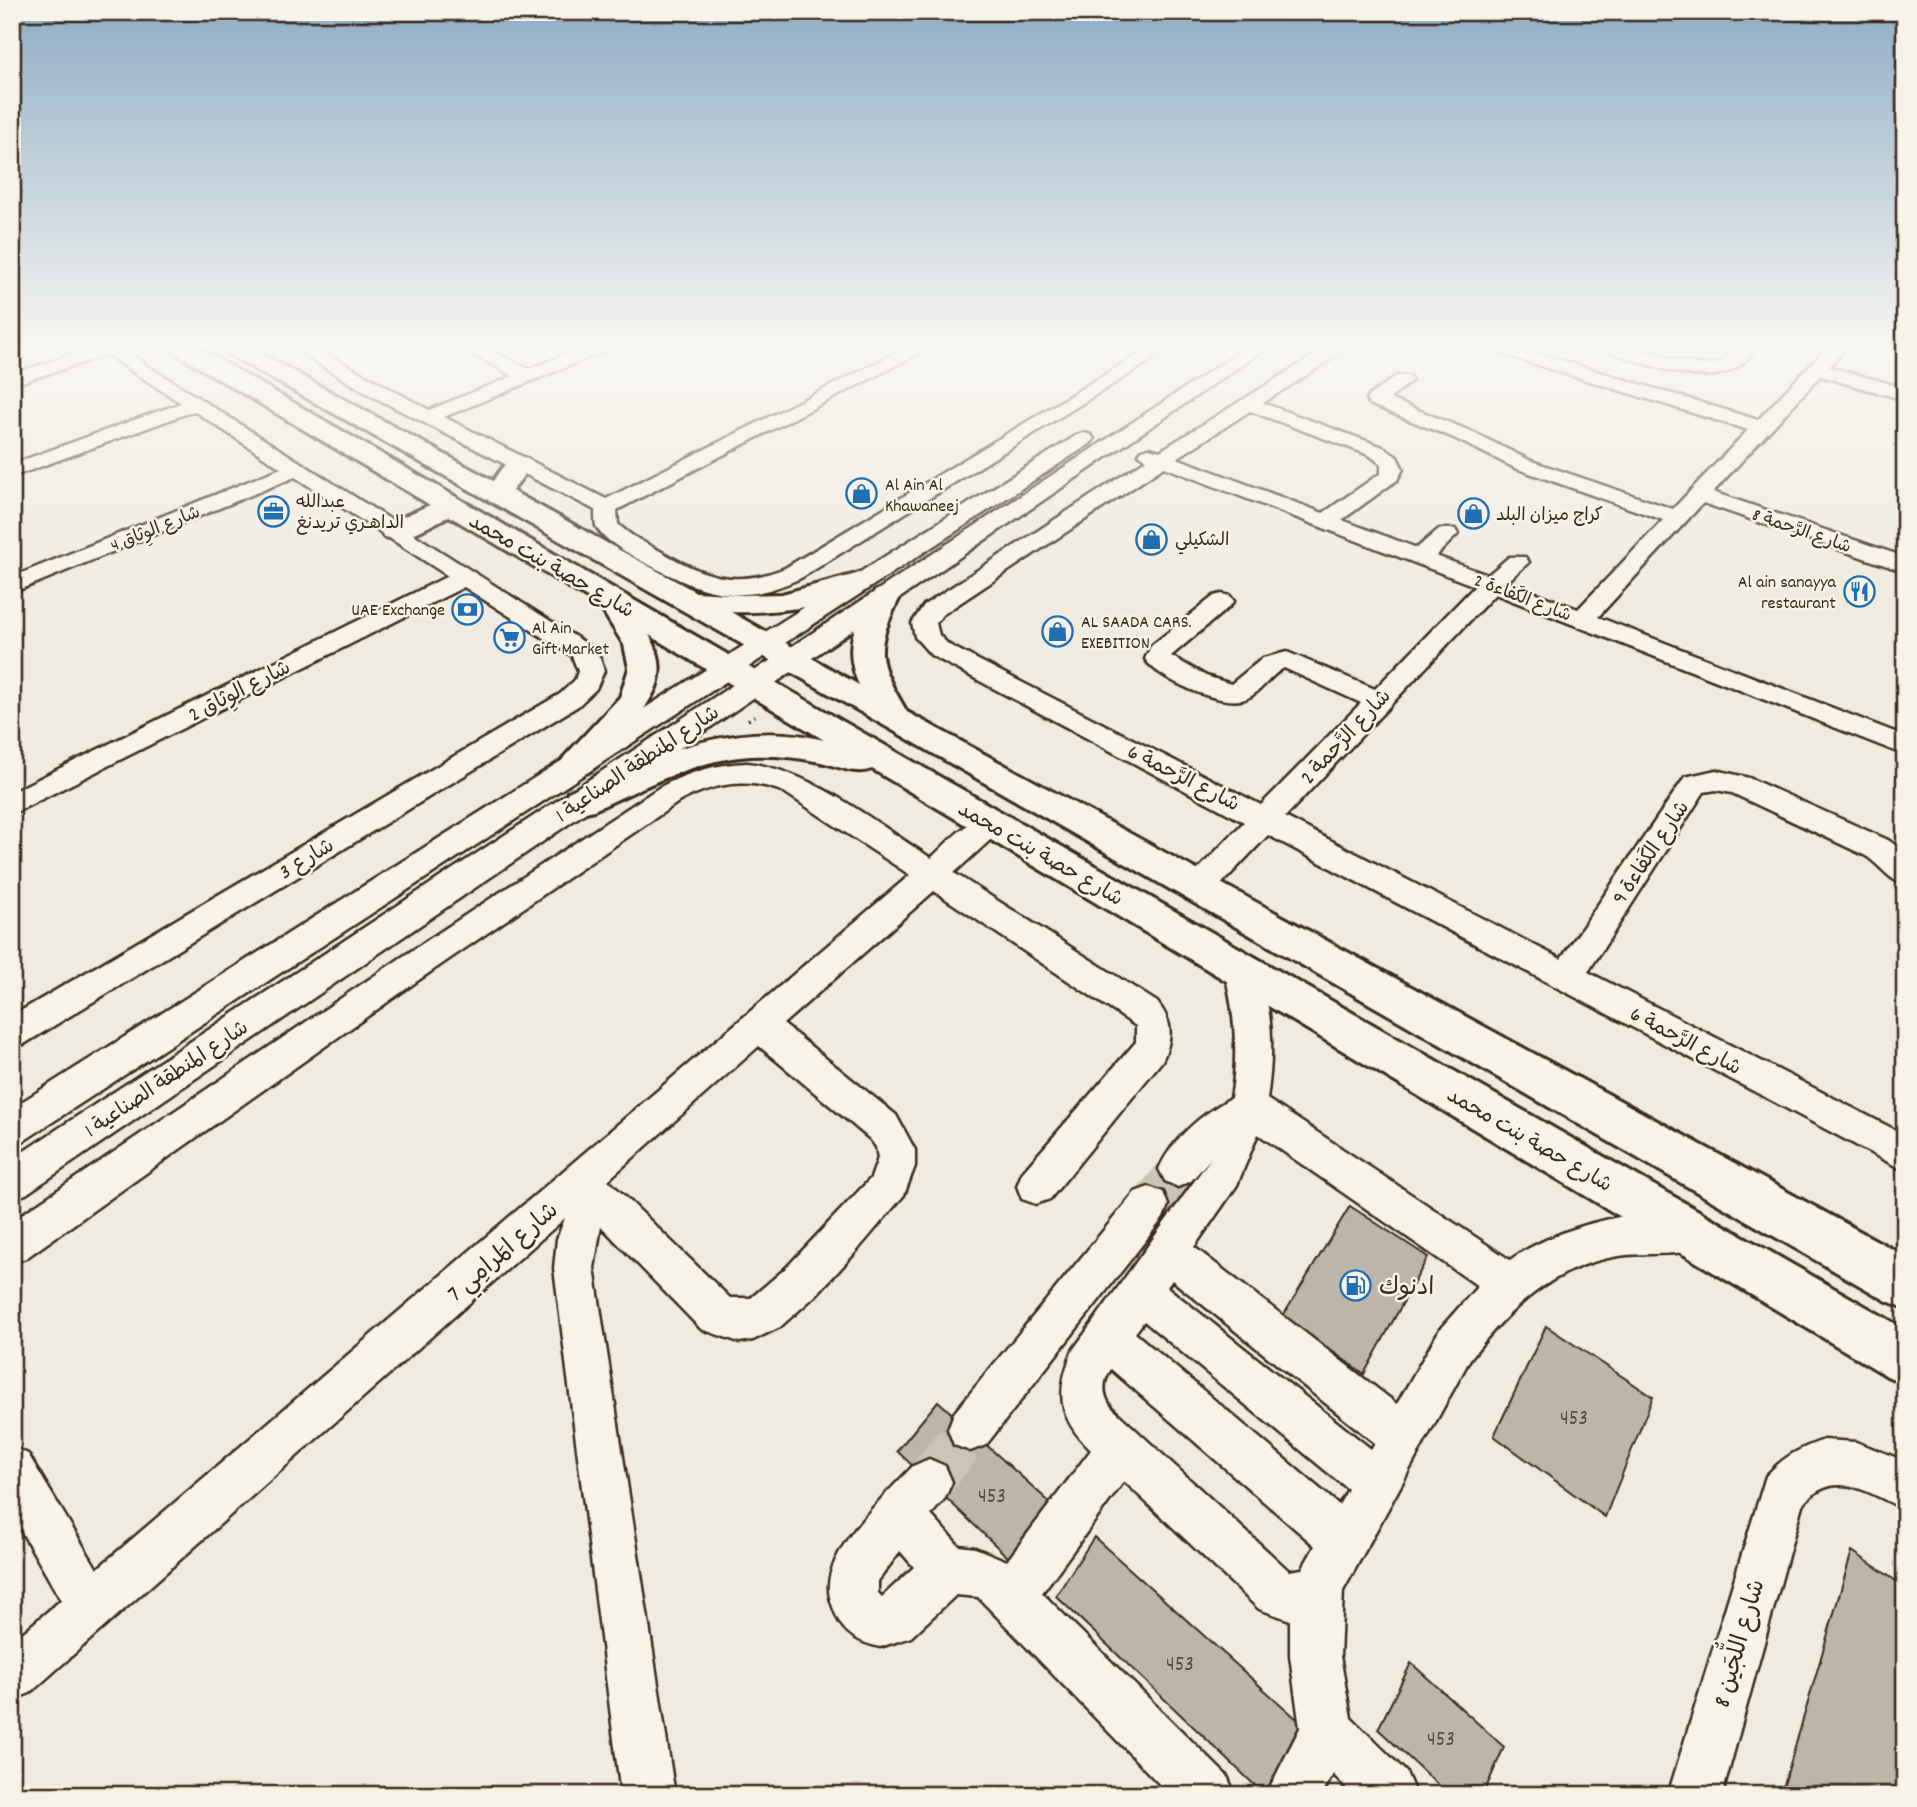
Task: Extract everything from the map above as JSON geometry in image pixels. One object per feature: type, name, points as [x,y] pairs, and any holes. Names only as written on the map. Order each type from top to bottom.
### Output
[{"type":"main road","name":"شارع حصة بنت محمد","points":[[320,429],[1905,1358]]},
{"type":"main road","name":"شارع حصة بنت محمد","points":[[381,429],[1905,1283]]},
{"type":"main road","points":[[496,494],[519,464]]},
{"type":"main road","points":[[394,531],[450,506]]},
{"type":"main road","points":[[682,596],[738,605],[772,605],[873,590],[864,654],[868,670],[895,719]]},
{"type":"main road","points":[[576,764],[635,699],[644,674],[642,651],[608,598]]},
{"type":"main road","points":[[581,801],[679,758],[715,748],[753,743],[808,747],[916,779]]},
{"type":"street","points":[[12,471],[126,429]]},
{"type":"street","points":[[236,429],[465,577]]},
{"type":"street","points":[[455,429],[606,507]]},
{"type":"street","points":[[606,507],[759,429]]},
{"type":"street","points":[[606,507],[607,526],[617,536],[704,583],[732,589],[755,587],[793,573],[1029,429]]},
{"type":"street","points":[[1055,429],[1072,447]]},
{"type":"street","points":[[1083,429],[1103,439]]},
{"type":"street","name":"شارع المنطقة الصناعية 1","points":[[12,1128],[576,764],[742,675],[1118,429]]},
{"type":"street","name":"شارع المنطقة الصناعية 1","points":[[873,590],[1072,447],[1103,439],[1144,448],[1158,429]]},
{"type":"street","name":"شارع الرَّحمة 6","points":[[1189,429],[1144,448],[933,610],[924,623],[924,630],[932,644],[1905,1154]]},
{"type":"street","points":[[1317,429],[1376,451],[1390,461],[1393,469],[1390,476],[1326,521]]},
{"type":"street","points":[[1449,429],[1522,464],[1678,518]]},
{"type":"street","points":[[1582,619],[1762,429]]},
{"type":"street","name":"شارع الكَفاءة 2","points":[[1144,448],[1905,746]]},
{"type":"street","name":"شارع الوِثاق 4","points":[[12,586],[298,469]]},
{"type":"street","name":"شارع الرَّحمة 8","points":[[1700,495],[1905,565]]},
{"type":"street","points":[[1420,558],[1447,534]]},
{"type":"street","name":"شارع الرَّحمة 2","points":[[1199,888],[1490,585],[1517,562]]},
{"type":"street","name":"شارع 3","points":[[12,1034],[569,700],[587,685],[592,673],[590,661],[581,651],[465,577]]},
{"type":"street","name":"شارع الوِثاق 2","points":[[12,804],[465,577]]},
{"type":"street","points":[[1222,601],[1160,650],[1158,659],[1219,691],[1231,693],[1241,690],[1273,662],[1287,660],[1378,701]]},
{"type":"street","name":"شارع المنطقة الصناعية 1","points":[[12,1181],[581,801],[742,675]]},
{"type":"street","points":[[12,1244],[411,968],[670,794],[693,782],[746,772],[783,780],[1145,1012],[1153,1024],[1154,1041],[1150,1050],[1036,1186]]},
{"type":"street","name":"شارع الكَفاءة 9","points":[[1567,977],[1695,784],[1700,781],[1727,781],[1751,790],[1877,848],[1894,860],[1905,874]]},
{"type":"street","name":"شارع المَرامِي 7","points":[[12,1675],[591,1189],[760,1026],[990,824]]},
{"type":"street","points":[[411,968],[440,895]]},
{"type":"street","points":[[1241,969],[1256,1042],[1249,1107],[1237,1146],[1224,1172],[1107,1337],[1083,1376],[1083,1400],[1095,1423],[1276,1592],[1300,1597],[1311,1594],[1319,1586],[1455,1344],[1473,1318],[1508,1283],[1541,1262],[1597,1241],[1659,1232],[1692,1233]]},
{"type":"street","points":[[591,1189],[716,1314],[739,1321],[753,1319],[776,1306],[885,1191],[894,1178],[898,1164],[892,1137],[883,1126],[760,1026]]},
{"type":"street","points":[[1178,1169],[1207,1135],[1224,1121],[1249,1107]]},
{"type":"street","points":[[1249,1107],[1508,1283]]},
{"type":"street","points":[[591,1189],[589,1209],[576,1238],[574,1268],[648,1795]]},
{"type":"street","points":[[970,1429],[1149,1205]]},
{"type":"street","points":[[1168,1252],[1403,1437]]},
{"type":"street","points":[[1140,1291],[1377,1483]]},
{"type":"street","points":[[1107,1337],[1345,1541]]},
{"type":"street","points":[[1012,1595],[1121,1447]]},
{"type":"street","name":"شارع اللُّجَين 8","points":[[1695,1795],[1782,1492],[1792,1478],[1807,1467],[1826,1462],[1847,1463],[1871,1469],[1905,1486]]},
{"type":"street","points":[[12,1470],[92,1606]]},
{"type":"street","points":[[947,1570],[915,1499],[856,1573],[853,1596],[864,1615],[883,1623],[894,1620],[947,1570],[980,1572],[995,1580],[1208,1795]]},
{"type":"street","points":[[1319,1586],[1315,1656],[1327,1731],[1387,1791]]},
{"type":"street","points":[[1293,1795],[1327,1731]]},
{"type":"building","points":[[1168,1162],[1199,1183],[1171,1221],[1139,1198]]},
{"type":"building","name":"ادنوك","points":[[1350,1206],[1428,1257],[1364,1374],[1283,1316]]},
{"type":"building","points":[[1546,1326],[1653,1397],[1605,1517],[1494,1436]]},
{"type":"building","points":[[938,1401],[1056,1508],[1016,1565],[897,1451]]},
{"type":"building","points":[[1094,1537],[1308,1729],[1275,1795],[1265,1795],[1056,1596]]},
{"type":"building","points":[[1852,1551],[1905,1587],[1905,1795],[1781,1795]]},
{"type":"building","points":[[1411,1663],[1504,1747],[1483,1795],[1449,1795],[1378,1729]]},
{"type":"tunnel","points":[[1149,1205],[1178,1169]]},
{"type":"tunnel","points":[[929,1482],[970,1429]]},
{"type":"place","name":"Al Ain Al Khawaneej","points":[[862,494]]},
{"type":"place","name":"عبدالله الداهـري تريدنغ","points":[[273,511]]},
{"type":"place","name":"كراج ميزان البلد","points":[[1473,514]]},
{"type":"place","name":"الشكيلي","points":[[1152,539]]},
{"type":"place","name":"Al ain sanayya restaurant","points":[[1859,591]]},
{"type":"place","name":"UAE Exchange","points":[[468,609]]},
{"type":"place","name":"AL SAADA CARS. EXEBITION","points":[[1058,631]]},
{"type":"place","name":"Al Ain Gift Market","points":[[509,637]]},
{"type":"place","name":"ادنوك","points":[[1356,1286]]}]
